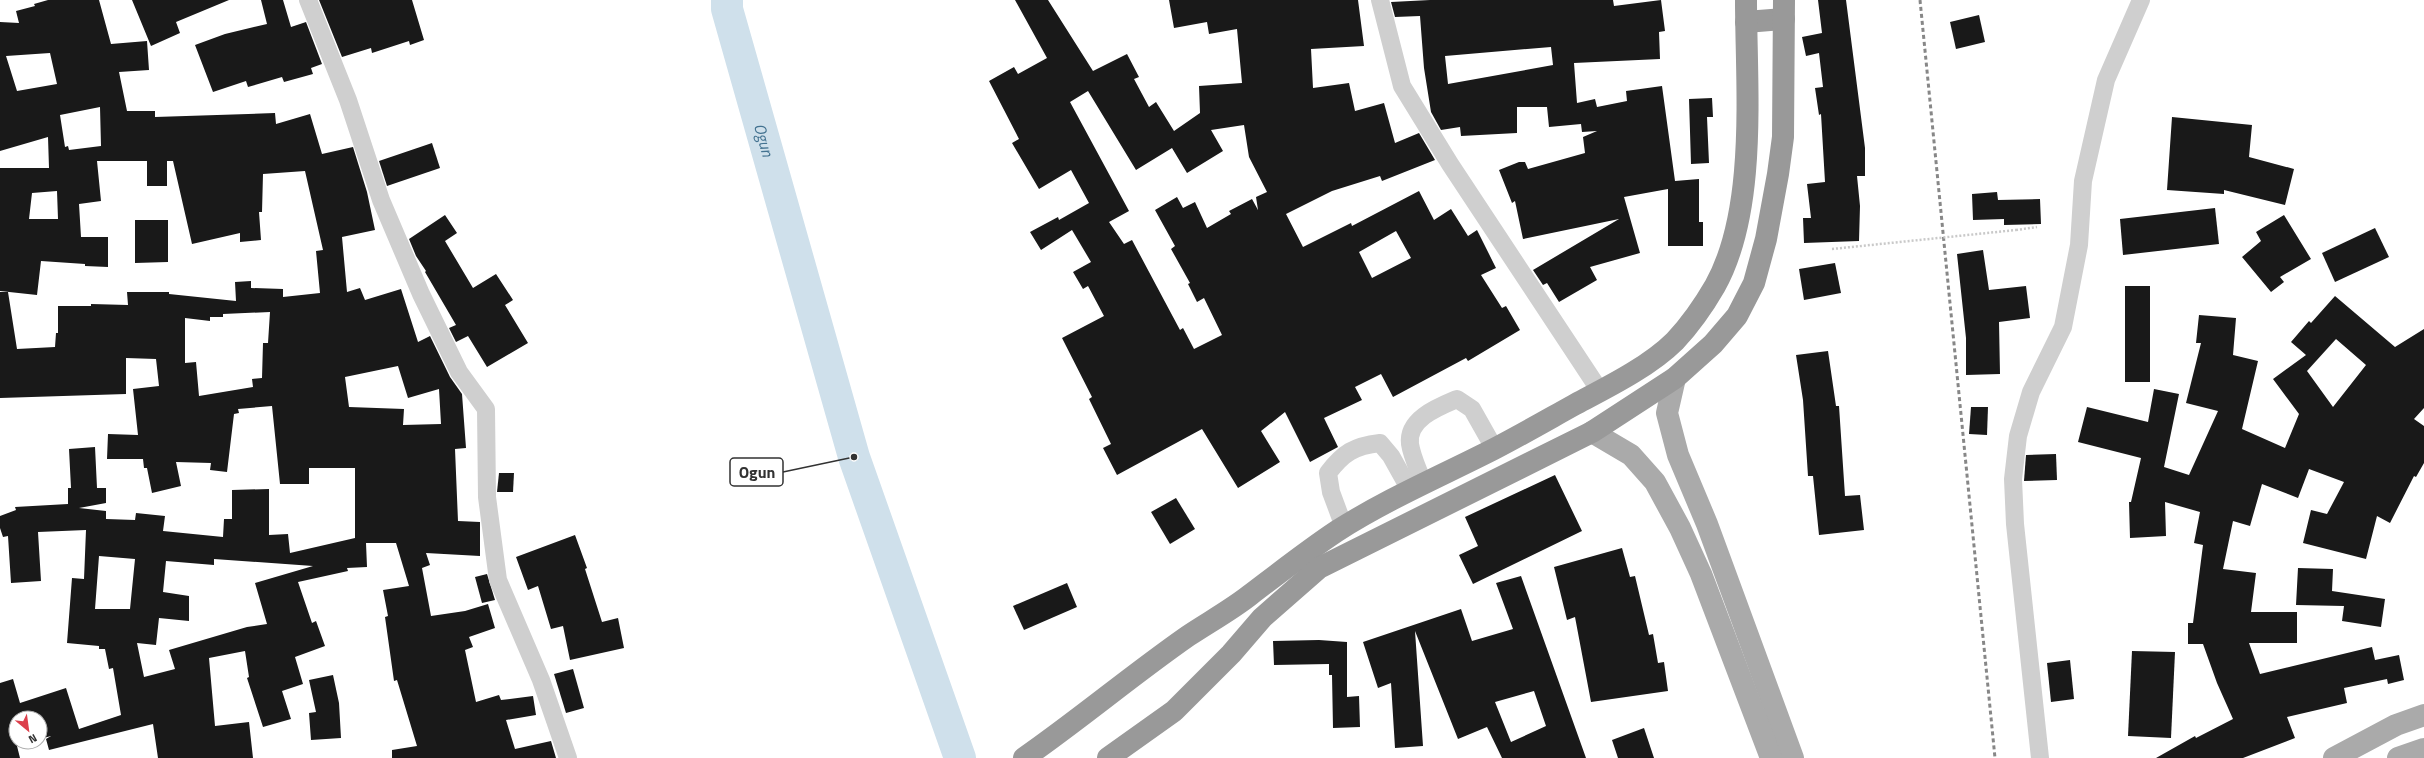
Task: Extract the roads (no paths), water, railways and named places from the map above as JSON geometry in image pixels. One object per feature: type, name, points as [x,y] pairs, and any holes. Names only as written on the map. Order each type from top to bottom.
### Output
[{"type":"highway","points":[[1024,758],[1070,726],[1188,636],[1250,596],[1291,562],[1344,527],[1416,487],[1494,448],[1600,391],[1650,361],[1674,342],[1703,306],[1716,284],[1729,255],[1737,222],[1747,140],[1746,0]]},
{"type":"highway","points":[[1108,758],[1174,711],[1231,654],[1262,618],[1319,568],[1592,432],[1675,378],[1713,344],[1737,316],[1754,283],[1766,239],[1780,159],[1782,137],[1784,10],[1746,22]]},
{"type":"main road","points":[[1675,378],[1667,413],[1678,455],[1707,524],[1793,758]]},
{"type":"main road","points":[[1592,432],[1631,454],[1655,482],[1677,521],[1701,574],[1771,758]]},
{"type":"main road","points":[[2334,758],[2396,726],[2424,715]]},
{"type":"main road","points":[[2398,758],[2424,749]]},
{"type":"street","points":[[308,0],[348,100],[381,200],[421,294],[459,372],[486,409],[487,497],[498,580],[541,680],[568,758]]},
{"type":"street","points":[[1380,0],[1402,86],[1450,164],[1600,391]]},
{"type":"street","points":[[2040,758],[2015,524],[2013,479],[2018,436],[2031,392],[2063,327],[2079,245],[2083,181],[2106,80],[2141,0]]},
{"type":"street","points":[[1416,487],[1410,443],[1415,424],[1434,409],[1457,399],[1472,409],[1494,448]]},
{"type":"street","points":[[1344,527],[1331,492],[1328,473],[1341,456],[1364,445],[1380,444],[1416,487]]},
{"type":"waterway","name":"Ogun","points":[[727,0],[727,9],[854,457],[960,758]]},
{"type":"railway","points":[[1920,0],[1995,758]]},
{"type":"place","name":"Ogun","points":[[854,457]]}]
